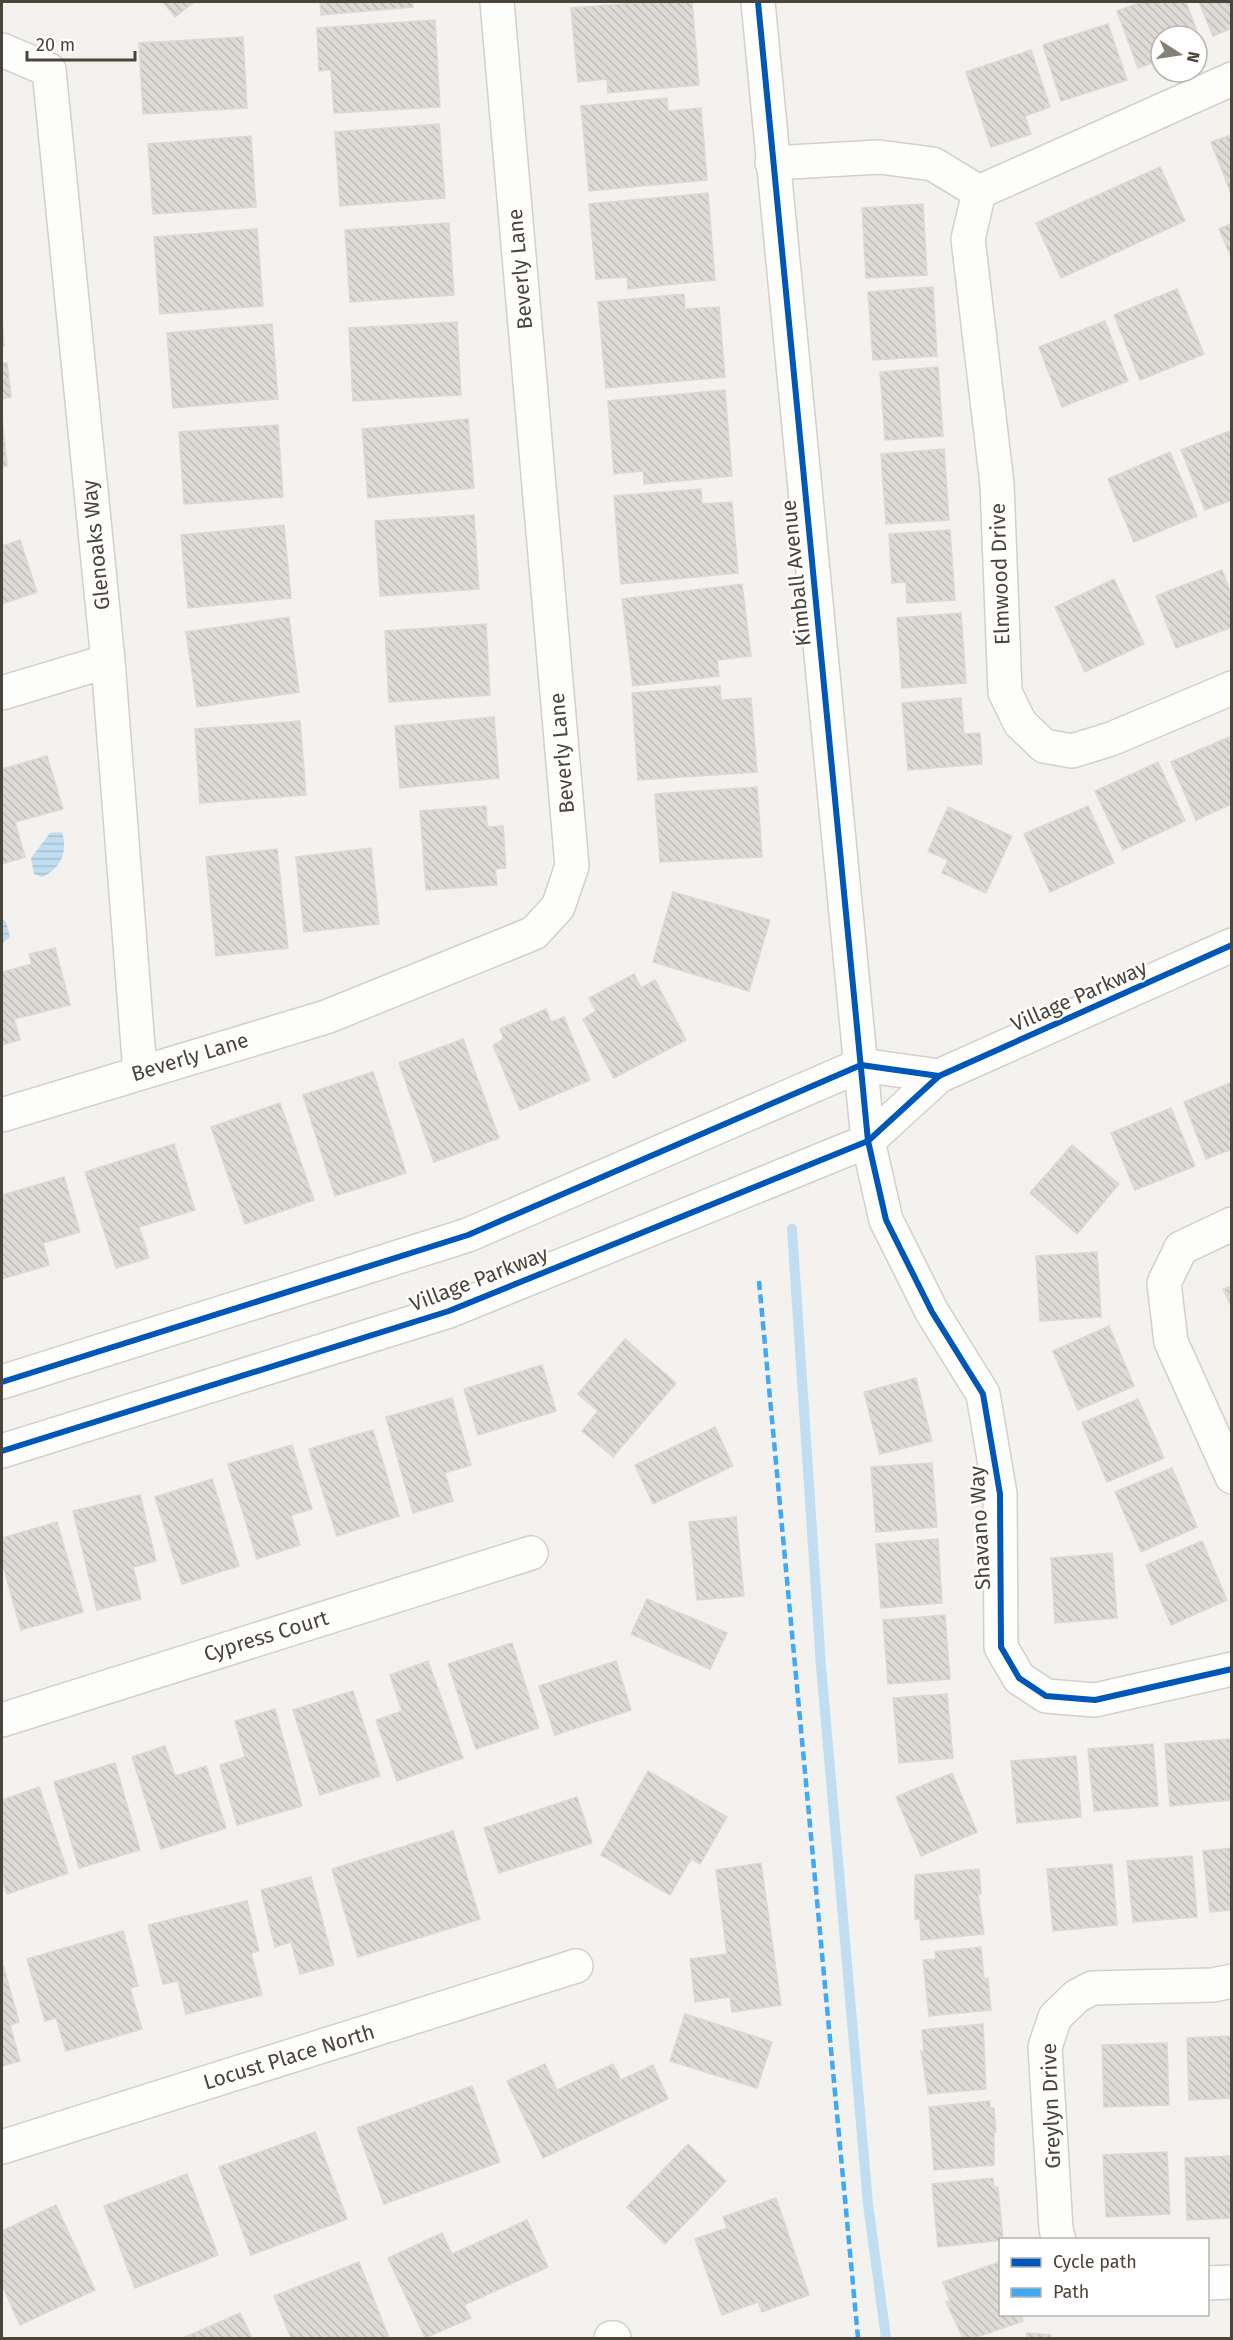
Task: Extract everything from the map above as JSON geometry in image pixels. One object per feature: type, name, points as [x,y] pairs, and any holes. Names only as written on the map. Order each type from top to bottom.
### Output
[{"type":"street","name":"Beverly Lane","points":[[2,1115],[326,1017],[534,933],[558,907],[572,866],[497,2]]},
{"type":"street","name":"Kimball Avenue","points":[[758,2],[868,1141]]},
{"type":"street","name":"Glenoaks Way","points":[[2,50],[49,70],[108,661],[140,1072]]},
{"type":"street","points":[[772,163],[879,157],[933,164],[979,192],[1232,79]]},
{"type":"street","name":"Elmwood Drive","points":[[979,192],[968,239],[997,484],[1005,692],[1020,723],[1044,746],[1072,751],[1111,739],[1232,688]]},
{"type":"street","points":[[2,693],[108,661]]},
{"type":"street","name":"Village Parkway","points":[[2,1451],[449,1311],[868,1141],[939,1076],[1232,945]]},
{"type":"street","points":[[2,1382],[468,1235],[861,1065],[939,1076]]},
{"type":"street","name":"Shavano Way","points":[[868,1141],[886,1220],[932,1312],[983,1394],[1000,1494],[1001,1647],[1019,1678],[1046,1696],[1095,1700],[1215,1675],[1232,1669]]},
{"type":"street","points":[[1232,1224],[1181,1248],[1164,1283],[1171,1342],[1232,1477]]},
{"type":"street","name":"Cypress Court","points":[[2,1720],[531,1553]]},
{"type":"street","name":"Locust Place North","points":[[2,2147],[576,1966]]},
{"type":"street","name":"Greylyn Drive","points":[[1058,2238],[1056,2229],[1045,2047],[1055,2017],[1077,1996],[1092,1988],[1213,1985],[1232,1980]]},
{"type":"street","points":[[1209,2283],[1232,2282]]},
{"type":"water","points":[[62,832],[64,846],[58,864],[49,874],[42,877],[34,874],[31,858],[50,833]]},
{"type":"water","points":[[2,918],[6,922],[10,937],[2,943]]},
{"type":"building","points":[[163,2],[194,2],[175,17]]},
{"type":"building","points":[[320,2],[412,2],[413,7],[321,15]]},
{"type":"building","points":[[650,2],[692,2],[699,85],[608,93],[607,79],[578,82],[571,8]]},
{"type":"building","points":[[1142,2],[1186,2],[1194,24],[1149,24],[1149,64],[1138,68],[1117,11]]},
{"type":"building","points":[[1199,2],[1232,2],[1232,28],[1213,36]]},
{"type":"building","points":[[435,20],[440,107],[334,113],[331,70],[319,71],[317,28]]},
{"type":"building","points":[[1108,24],[1127,80],[1061,101],[1043,45]]},
{"type":"building","points":[[243,37],[247,108],[143,114],[139,43]]},
{"type":"building","points":[[1031,50],[1050,107],[1025,116],[1031,134],[991,147],[966,72]]},
{"type":"building","points":[[667,98],[668,111],[701,108],[707,180],[589,191],[581,106]]},
{"type":"building","points":[[439,124],[445,198],[340,206],[335,132]]},
{"type":"building","points":[[1232,135],[1232,196],[1211,142]]},
{"type":"building","points":[[251,136],[256,207],[153,214],[148,144]]},
{"type":"building","points":[[1160,167],[1185,221],[1061,278],[1036,223]]},
{"type":"building","points":[[708,193],[715,280],[628,289],[627,277],[596,279],[589,204]]},
{"type":"building","points":[[923,204],[927,275],[866,278],[862,208]]},
{"type":"building","points":[[449,223],[454,295],[350,302],[345,230]]},
{"type":"building","points":[[1232,223],[1232,259],[1219,229]]},
{"type":"building","points":[[257,229],[263,306],[160,314],[154,237]]},
{"type":"building","points":[[933,287],[937,356],[873,360],[868,292]]},
{"type":"building","points":[[1177,289],[1204,354],[1140,380],[1114,315]]},
{"type":"building","points":[[684,294],[685,309],[719,307],[725,377],[606,388],[598,302]]},
{"type":"building","points":[[2,319],[4,346],[2,346]]},
{"type":"building","points":[[1105,321],[1128,381],[1062,407],[1039,347]]},
{"type":"building","points":[[457,322],[461,395],[353,401],[349,328]]},
{"type":"building","points":[[272,324],[278,399],[173,408],[167,333]]},
{"type":"building","points":[[2,363],[7,363],[11,397],[2,399]]},
{"type":"building","points":[[938,367],[943,436],[885,440],[880,372]]},
{"type":"building","points":[[725,390],[732,476],[644,484],[643,471],[614,474],[608,401]]},
{"type":"building","points":[[2,417],[7,466],[2,467]]},
{"type":"building","points":[[468,419],[474,488],[368,498],[362,429]]},
{"type":"building","points":[[278,425],[283,497],[184,504],[179,432]]},
{"type":"building","points":[[1232,430],[1232,500],[1205,510],[1181,450]]},
{"type":"building","points":[[944,449],[949,520],[886,524],[881,454]]},
{"type":"building","points":[[1170,452],[1197,516],[1134,542],[1108,479]]},
{"type":"building","points":[[701,489],[702,504],[732,502],[738,573],[621,584],[614,496]]},
{"type":"building","points":[[474,515],[479,589],[380,596],[375,521]]},
{"type":"building","points":[[284,525],[291,598],[188,608],[181,535]]},
{"type":"building","points":[[950,530],[955,600],[907,603],[906,582],[892,583],[889,534]]},
{"type":"building","points":[[20,540],[37,592],[2,604],[2,546]]},
{"type":"building","points":[[1222,570],[1232,596],[1232,627],[1176,648],[1156,596]]},
{"type":"building","points":[[1114,579],[1144,644],[1085,672],[1055,607]]},
{"type":"building","points":[[742,584],[751,656],[717,660],[719,676],[633,686],[622,599]]},
{"type":"building","points":[[961,613],[966,683],[902,688],[897,618]]},
{"type":"building","points":[[289,617],[299,692],[197,707],[186,632]]},
{"type":"building","points":[[486,624],[490,695],[389,702],[385,631]]},
{"type":"building","points":[[720,686],[721,700],[751,698],[757,772],[638,780],[632,693]]},
{"type":"building","points":[[961,698],[964,734],[980,733],[982,764],[908,770],[902,703]]},
{"type":"building","points":[[494,717],[499,778],[400,788],[395,726]]},
{"type":"building","points":[[300,721],[306,795],[200,803],[195,729]]},
{"type":"building","points":[[1232,736],[1232,804],[1196,820],[1171,762]]},
{"type":"building","points":[[47,756],[63,809],[15,822],[25,857],[2,864],[2,769]]},
{"type":"building","points":[[1158,762],[1185,821],[1123,850],[1095,791]]},
{"type":"building","points":[[757,787],[762,857],[660,862],[655,794]]},
{"type":"building","points":[[486,806],[487,827],[503,826],[506,868],[495,869],[497,885],[426,890],[420,811]]},
{"type":"building","points":[[1088,806],[1114,863],[1050,892],[1024,834]]},
{"type":"building","points":[[948,807],[1012,836],[986,893],[942,873],[948,860],[928,851]]},
{"type":"building","points":[[371,848],[379,924],[304,932],[296,857]]},
{"type":"building","points":[[277,849],[288,948],[216,956],[206,857]]},
{"type":"building","points":[[673,892],[770,920],[749,991],[653,962]]},
{"type":"building","points":[[55,948],[70,1005],[14,1019],[20,1040],[2,1045],[2,972],[32,964],[29,954]]},
{"type":"building","points":[[634,974],[641,988],[655,980],[686,1040],[614,1078],[583,1019],[596,1011],[589,998]]},
{"type":"building","points":[[546,1009],[551,1022],[564,1017],[590,1080],[520,1110],[493,1045],[504,1039],[500,1029]]},
{"type":"building","points":[[463,1039],[499,1138],[434,1162],[399,1063]]},
{"type":"building","points":[[373,1072],[406,1173],[335,1196],[303,1095]]},
{"type":"building","points":[[1232,1082],[1232,1149],[1206,1159],[1184,1102]]},
{"type":"building","points":[[280,1103],[314,1200],[245,1224],[211,1127]]},
{"type":"building","points":[[1171,1108],[1195,1166],[1135,1190],[1111,1133]]},
{"type":"building","points":[[174,1144],[195,1210],[139,1227],[149,1258],[116,1268],[85,1172]]},
{"type":"building","points":[[1072,1145],[1119,1184],[1077,1234],[1030,1193]]},
{"type":"building","points":[[64,1177],[80,1232],[43,1243],[49,1265],[2,1279],[2,1195]]},
{"type":"building","points":[[1097,1252],[1101,1317],[1040,1321],[1036,1256]]},
{"type":"building","points":[[1232,1286],[1232,1308],[1223,1289]]},
{"type":"building","points":[[1109,1326],[1134,1386],[1078,1410],[1053,1351]]},
{"type":"building","points":[[625,1339],[676,1383],[613,1457],[582,1431],[598,1411],[578,1394]]},
{"type":"building","points":[[542,1365],[556,1411],[478,1435],[464,1389]]},
{"type":"building","points":[[916,1378],[932,1441],[880,1454],[864,1392]]},
{"type":"building","points":[[452,1398],[471,1465],[445,1473],[453,1501],[413,1513],[386,1417]]},
{"type":"building","points":[[1138,1399],[1164,1458],[1107,1482],[1082,1423]]},
{"type":"building","points":[[715,1427],[733,1466],[653,1504],[635,1465]]},
{"type":"building","points":[[373,1430],[399,1516],[337,1536],[309,1449]]},
{"type":"building","points":[[292,1445],[312,1509],[291,1515],[300,1545],[257,1559],[228,1464]]},
{"type":"building","points":[[932,1463],[937,1527],[876,1532],[871,1467]]},
{"type":"building","points":[[1172,1468],[1197,1527],[1141,1552],[1115,1492]]},
{"type":"building","points":[[212,1479],[239,1566],[182,1584],[155,1497]]},
{"type":"building","points":[[140,1495],[156,1561],[133,1567],[141,1599],[97,1610],[73,1511]]},
{"type":"building","points":[[736,1517],[744,1596],[697,1600],[689,1522]]},
{"type":"building","points":[[57,1522],[83,1612],[21,1630],[2,1562],[2,1538]]},
{"type":"building","points":[[938,1539],[942,1603],[881,1608],[876,1544]]},
{"type":"building","points":[[1202,1541],[1227,1600],[1171,1625],[1146,1565]]},
{"type":"building","points":[[1112,1553],[1117,1618],[1055,1623],[1051,1558]]},
{"type":"building","points":[[647,1599],[727,1633],[710,1669],[631,1634]]},
{"type":"building","points":[[945,1615],[950,1679],[888,1684],[883,1620]]},
{"type":"building","points":[[512,1643],[539,1728],[476,1749],[448,1664]]},
{"type":"building","points":[[428,1661],[463,1758],[397,1781],[376,1720],[402,1711],[390,1675]]},
{"type":"building","points":[[616,1661],[631,1710],[555,1735],[539,1686]]},
{"type":"building","points":[[353,1691],[380,1776],[320,1795],[293,1710]]},
{"type":"building","points":[[947,1694],[953,1758],[899,1763],[893,1698]]},
{"type":"building","points":[[275,1709],[302,1806],[237,1825],[220,1765],[245,1757],[235,1721]]},
{"type":"building","points":[[1230,1739],[1232,1800],[1170,1806],[1165,1744]]},
{"type":"building","points":[[1153,1744],[1158,1806],[1094,1811],[1088,1749]]},
{"type":"building","points":[[165,1746],[175,1776],[206,1766],[226,1828],[161,1849],[132,1757]]},
{"type":"building","points":[[1076,1756],[1081,1817],[1017,1823],[1011,1761]]},
{"type":"building","points":[[115,1763],[140,1850],[79,1868],[54,1782]]},
{"type":"building","points":[[648,1771],[727,1817],[700,1864],[691,1859],[670,1895],[601,1855]]},
{"type":"building","points":[[952,1773],[977,1832],[921,1856],[896,1797]]},
{"type":"building","points":[[39,1787],[68,1873],[7,1894],[2,1879],[2,1800]]},
{"type":"building","points":[[577,1797],[592,1843],[499,1873],[484,1828]]},
{"type":"building","points":[[453,1831],[480,1919],[358,1957],[332,1869]]},
{"type":"building","points":[[1232,1848],[1232,1910],[1210,1912],[1203,1851]]},
{"type":"building","points":[[1192,1856],[1197,1917],[1133,1922],[1127,1861]]},
{"type":"building","points":[[761,1863],[781,2005],[732,2012],[730,1997],[695,2002],[690,1959],[727,1954],[716,1870]]},
{"type":"building","points":[[1112,1864],[1117,1925],[1053,1931],[1047,1869]]},
{"type":"building","points":[[979,1869],[981,1894],[978,1894],[984,1934],[921,1940],[920,1919],[915,1919],[915,1875]]},
{"type":"building","points":[[311,1877],[334,1965],[300,1974],[291,1942],[275,1947],[261,1890]]},
{"type":"building","points":[[247,1901],[259,1951],[251,1953],[262,1995],[186,2014],[178,1981],[163,1984],[148,1925]]},
{"type":"building","points":[[123,1931],[138,1986],[130,1988],[142,2029],[66,2051],[56,2018],[45,2021],[27,1959]]},
{"type":"building","points":[[981,1947],[984,1979],[988,1978],[991,2010],[929,2016],[923,1960],[936,1959],[935,1952]]},
{"type":"building","points":[[3,1965],[19,2022],[10,2025],[20,2061],[2,2066]]},
{"type":"building","points":[[685,2014],[772,2042],[757,2088],[670,2061]]},
{"type":"building","points":[[983,2024],[986,2089],[928,2094],[921,2051],[924,2051],[922,2030]]},
{"type":"building","points":[[1232,2036],[1232,2098],[1189,2100],[1187,2038]]},
{"type":"building","points":[[1167,2043],[1169,2105],[1104,2107],[1102,2045]]},
{"type":"building","points":[[545,2064],[557,2090],[613,2064],[621,2080],[653,2065],[668,2099],[543,2158],[507,2081]]},
{"type":"building","points":[[472,2086],[500,2162],[384,2204],[357,2128]]},
{"type":"building","points":[[990,2101],[990,2108],[994,2108],[996,2132],[994,2132],[994,2165],[934,2170],[929,2107]]},
{"type":"building","points":[[315,2132],[347,2219],[251,2255],[219,2167]]},
{"type":"building","points":[[688,2144],[726,2181],[665,2244],[627,2207]]},
{"type":"building","points":[[1167,2152],[1170,2214],[1106,2217],[1103,2155]]},
{"type":"building","points":[[1232,2156],[1232,2218],[1187,2220],[1185,2158]]},
{"type":"building","points":[[187,2174],[218,2255],[135,2288],[104,2206]]},
{"type":"building","points":[[993,2178],[994,2187],[998,2187],[1003,2238],[999,2238],[999,2240],[938,2247],[932,2184]]},
{"type":"building","points":[[776,2198],[809,2295],[762,2312],[758,2302],[722,2315],[695,2239],[727,2228],[723,2217]]},
{"type":"building","points":[[56,2205],[95,2290],[20,2325],[2,2285],[2,2231]]},
{"type":"building","points":[[527,2220],[548,2267],[464,2305],[471,2318],[425,2338],[388,2258],[442,2233],[452,2254]]},
{"type":"building","points":[[359,2262],[389,2338],[291,2338],[274,2296]]},
{"type":"building","points":[[999,2262],[999,2316],[1022,2316],[1023,2321],[974,2338],[963,2338],[946,2302],[950,2301],[943,2282]]},
{"type":"building","points":[[240,2313],[252,2338],[183,2338]]},
{"type":"building","points":[[1027,2333],[1051,2335],[1050,2338],[1026,2338]]},
{"type":"waterway","points":[[792,1229],[821,1666],[868,2204],[886,2338]]},
{"type":"marked path","points":[[759,1281],[858,2338]]},
{"type":"cycle path","points":[[758,2],[868,1141],[886,1220],[932,1312],[983,1394],[1000,1494],[1001,1647],[1019,1678],[1046,1696],[1095,1700],[1232,1669]]},
{"type":"cycle path","points":[[2,1451],[449,1311],[868,1141],[939,1076],[1232,945]]},
{"type":"cycle path","points":[[2,1382],[468,1235],[861,1065],[939,1076]]}]
